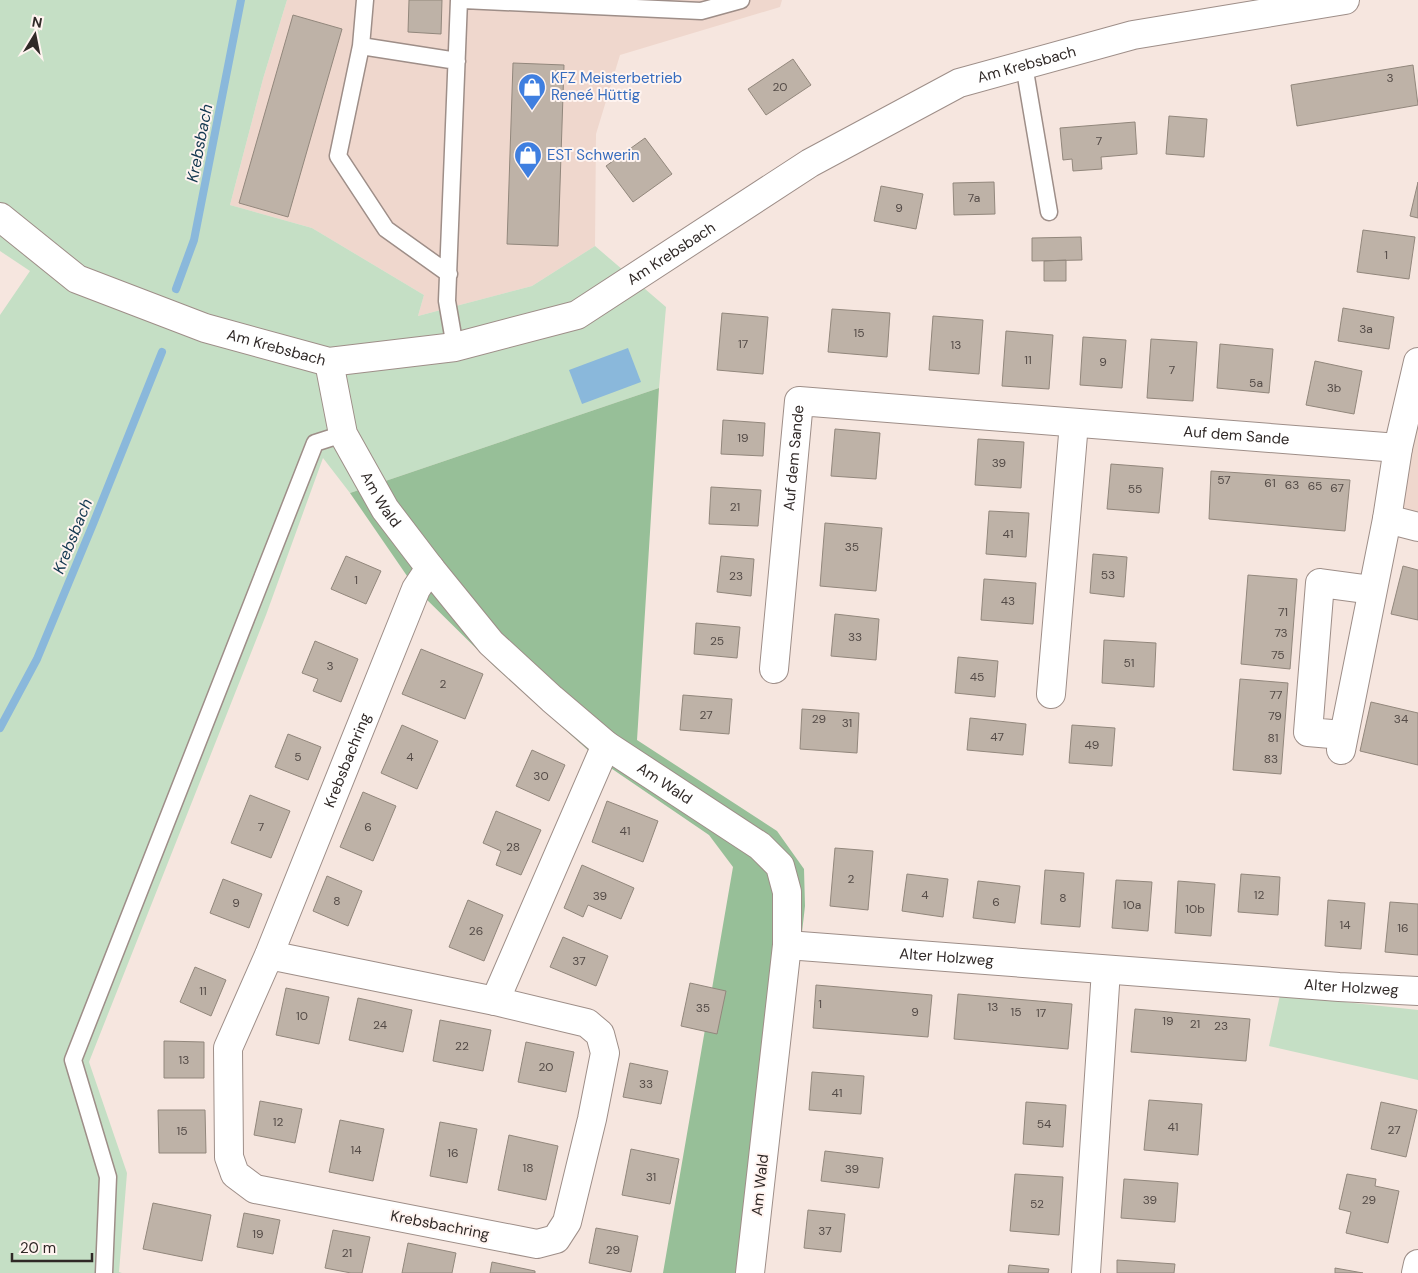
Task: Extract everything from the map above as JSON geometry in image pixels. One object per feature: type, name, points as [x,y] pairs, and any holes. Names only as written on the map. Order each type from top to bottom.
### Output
[{"type":"street","name":"Am Krebsbach","points":[[0,217],[77,280],[205,328],[329,362],[455,348],[577,315],[810,163],[959,82],[1133,35],[1345,0]]},
{"type":"street","name":"Am Wald","points":[[329,362],[343,434],[385,509],[491,643],[606,745],[760,846],[780,866],[787,892],[787,945],[750,1273]]},
{"type":"street","points":[[1372,590],[1320,584],[1308,732],[1342,743],[1387,520],[1398,448],[1418,362]]},
{"type":"street","name":"Auf dem Sande","points":[[774,669],[798,401],[1398,448]]},
{"type":"street","points":[[1051,694],[1074,423]]},
{"type":"street","points":[[1387,520],[1418,527]]},
{"type":"street","name":"Krebsbachring","points":[[269,955],[495,1001],[587,1023],[600,1034],[604,1053],[592,1119],[567,1222],[556,1239],[537,1244],[255,1190],[235,1174],[229,1157],[228,1048],[269,955],[416,589],[430,568]]},
{"type":"street","points":[[495,1001],[606,745]]},
{"type":"street","name":"Alter Holzweg","points":[[787,945],[1106,970],[1418,991]]},
{"type":"street","points":[[1086,1273],[1106,970]]},
{"type":"street","points":[[1416,1273],[1418,1264]]},
{"type":"lane","points":[[365,0],[361,46],[338,156],[386,229],[449,274]]},
{"type":"lane","points":[[455,348],[447,301],[461,0],[701,11],[741,0]]},
{"type":"lane","points":[[361,46],[457,61]]},
{"type":"lane","points":[[1024,65],[1049,212]]},
{"type":"lane","points":[[104,1273],[108,1177],[73,1060],[315,443],[343,434]]},
{"type":"shaded area","points":[[287,0],[782,0],[780,7],[620,55],[596,134],[595,246],[532,286],[418,316],[424,295],[312,228],[230,205],[263,79]]},
{"type":"shaded area","points":[[1418,364],[1418,527],[1387,519]]},
{"type":"green space","points":[[0,0],[287,0],[263,79],[230,205],[312,228],[424,295],[418,316],[532,286],[595,246],[666,307],[659,388],[350,493],[323,458],[266,615],[89,1062],[127,1173],[119,1272],[122,1273],[0,1273],[0,315],[30,271],[0,251]]},
{"type":"green space","points":[[659,388],[637,740],[777,831],[804,869],[805,906],[763,1273],[663,1273],[733,867],[709,835],[599,760],[496,668],[416,589],[350,493]]},
{"type":"green space","points":[[1280,995],[1418,1010],[1418,1080],[1269,1046]]},
{"type":"water","points":[[628,348],[641,382],[582,404],[569,370]]},
{"type":"building","points":[[409,0],[442,0],[441,34],[408,32]]},
{"type":"building","points":[[293,15],[342,29],[288,217],[239,203]]},
{"type":"building","points":[[793,59],[811,85],[766,115],[748,89]]},
{"type":"building","points":[[513,63],[564,65],[558,246],[507,244]]},
{"type":"building","points":[[1413,65],[1418,105],[1297,126],[1291,85]]},
{"type":"building","points":[[1169,116],[1207,119],[1204,157],[1166,154]]},
{"type":"building","points":[[1135,122],[1137,154],[1101,157],[1102,169],[1073,171],[1072,159],[1063,160],[1060,128]]},
{"type":"building","points":[[645,138],[672,174],[633,202],[606,166]]},
{"type":"building","points":[[994,182],[995,214],[954,215],[953,183]]},
{"type":"building","points":[[1418,182],[1418,218],[1410,216]]},
{"type":"building","points":[[881,186],[923,194],[916,229],[874,221]]},
{"type":"building","points":[[1363,230],[1415,237],[1409,279],[1357,272]]},
{"type":"building","points":[[1081,237],[1082,260],[1032,261],[1032,238]]},
{"type":"building","points":[[1066,260],[1066,281],[1044,281],[1044,261]]},
{"type":"building","points":[[1343,308],[1394,317],[1389,349],[1338,341]]},
{"type":"building","points":[[832,309],[890,313],[887,357],[828,352]]},
{"type":"building","points":[[722,313],[768,317],[763,374],[717,370]]},
{"type":"building","points":[[933,316],[983,320],[979,374],[929,370]]},
{"type":"building","points":[[1006,331],[1053,335],[1049,389],[1002,386]]},
{"type":"building","points":[[1083,337],[1126,340],[1122,388],[1080,385]]},
{"type":"building","points":[[1151,339],[1197,342],[1193,401],[1147,398]]},
{"type":"building","points":[[1220,344],[1273,349],[1269,393],[1217,388]]},
{"type":"building","points":[[1315,361],[1362,371],[1354,414],[1306,405]]},
{"type":"building","points":[[723,420],[765,423],[763,456],[721,454]]},
{"type":"building","points":[[835,429],[880,433],[876,479],[831,476]]},
{"type":"building","points":[[978,439],[1024,442],[1021,488],[975,485]]},
{"type":"building","points":[[1111,464],[1163,468],[1159,513],[1107,509]]},
{"type":"building","points":[[1211,471],[1350,480],[1345,531],[1209,519]]},
{"type":"building","points":[[711,487],[761,490],[758,526],[709,524]]},
{"type":"building","points":[[989,511],[1029,513],[1026,557],[986,554]]},
{"type":"building","points":[[825,523],[882,528],[876,591],[820,586]]},
{"type":"building","points":[[1093,554],[1127,557],[1124,597],[1090,593]]},
{"type":"building","points":[[346,556],[381,571],[366,604],[331,589]]},
{"type":"building","points":[[721,556],[754,559],[751,596],[717,592]]},
{"type":"building","points":[[1403,566],[1418,570],[1418,620],[1391,614]]},
{"type":"building","points":[[1248,575],[1297,579],[1290,669],[1241,664]]},
{"type":"building","points":[[984,579],[1036,583],[1033,624],[981,620]]},
{"type":"building","points":[[835,614],[879,619],[876,660],[831,656]]},
{"type":"building","points":[[696,623],[740,627],[737,658],[694,654]]},
{"type":"building","points":[[1104,640],[1156,643],[1154,687],[1102,683]]},
{"type":"building","points":[[315,641],[358,659],[341,702],[313,691],[318,679],[302,673]]},
{"type":"building","points":[[421,649],[483,674],[465,719],[402,694]]},
{"type":"building","points":[[958,657],[998,661],[995,697],[955,693]]},
{"type":"building","points":[[1240,679],[1288,683],[1281,774],[1233,770]]},
{"type":"building","points":[[683,695],[732,699],[729,734],[680,730]]},
{"type":"building","points":[[1371,702],[1418,713],[1418,765],[1360,751]]},
{"type":"building","points":[[802,709],[859,713],[857,753],[800,749]]},
{"type":"building","points":[[970,718],[1026,724],[1023,755],[967,750]]},
{"type":"building","points":[[402,725],[438,741],[417,789],[381,773]]},
{"type":"building","points":[[1072,725],[1115,728],[1112,766],[1069,763]]},
{"type":"building","points":[[288,734],[321,747],[308,780],[275,767]]},
{"type":"building","points":[[532,750],[565,765],[549,801],[516,786]]},
{"type":"building","points":[[363,792],[396,806],[373,861],[340,847]]},
{"type":"building","points":[[250,795],[290,811],[271,858],[231,843]]},
{"type":"building","points":[[607,801],[658,821],[643,862],[592,842]]},
{"type":"building","points":[[496,811],[541,830],[521,875],[496,865],[501,851],[483,843]]},
{"type":"building","points":[[835,848],[873,851],[868,910],[830,906]]},
{"type":"building","points":[[582,865],[634,888],[621,919],[588,905],[583,917],[564,908]]},
{"type":"building","points":[[1045,870],[1084,873],[1080,927],[1041,924]]},
{"type":"building","points":[[907,874],[948,879],[943,917],[902,911]]},
{"type":"building","points":[[1241,874],[1280,877],[1278,915],[1238,912]]},
{"type":"building","points":[[327,876],[362,891],[348,926],[313,911]]},
{"type":"building","points":[[223,879],[262,894],[249,928],[210,913]]},
{"type":"building","points":[[1116,880],[1152,882],[1148,931],[1112,928]]},
{"type":"building","points":[[978,881],[1020,886],[1015,923],[973,918]]},
{"type":"building","points":[[1178,881],[1215,884],[1211,936],[1175,933]]},
{"type":"building","points":[[468,900],[503,915],[484,961],[449,947]]},
{"type":"building","points":[[1328,900],[1365,903],[1361,949],[1325,946]]},
{"type":"building","points":[[1390,902],[1418,904],[1418,955],[1385,952]]},
{"type":"building","points":[[563,937],[608,956],[596,986],[550,967]]},
{"type":"building","points":[[195,967],[226,980],[211,1016],[180,1002]]},
{"type":"building","points":[[690,983],[726,991],[717,1034],[681,1026]]},
{"type":"building","points":[[816,985],[932,995],[928,1037],[813,1028]]},
{"type":"building","points":[[286,988],[329,997],[319,1044],[276,1035]]},
{"type":"building","points":[[958,994],[1072,1004],[1068,1049],[954,1039]]},
{"type":"building","points":[[358,998],[412,1010],[403,1052],[349,1040]]},
{"type":"building","points":[[1135,1009],[1250,1019],[1246,1061],[1131,1052]]},
{"type":"building","points":[[440,1020],[491,1030],[483,1071],[433,1061]]},
{"type":"building","points":[[164,1041],[204,1042],[204,1078],[164,1078]]},
{"type":"building","points":[[526,1042],[574,1052],[566,1092],[518,1082]]},
{"type":"building","points":[[630,1063],[668,1071],[661,1104],[623,1097]]},
{"type":"building","points":[[812,1072],[864,1076],[861,1114],[809,1110]]},
{"type":"building","points":[[1149,1100],[1202,1104],[1198,1155],[1144,1150]]},
{"type":"building","points":[[260,1101],[302,1109],[295,1143],[254,1135]]},
{"type":"building","points":[[1026,1102],[1066,1105],[1063,1147],[1023,1144]]},
{"type":"building","points":[[1381,1102],[1417,1110],[1406,1157],[1371,1149]]},
{"type":"building","points":[[158,1110],[205,1110],[206,1153],[159,1153]]},
{"type":"building","points":[[340,1120],[384,1129],[373,1181],[329,1172]]},
{"type":"building","points":[[440,1122],[477,1129],[467,1183],[430,1176]]},
{"type":"building","points":[[509,1135],[558,1146],[546,1200],[498,1190]]},
{"type":"building","points":[[631,1149],[679,1159],[670,1204],[622,1195]]},
{"type":"building","points":[[825,1151],[883,1158],[879,1188],[821,1181]]},
{"type":"building","points":[[1015,1174],[1063,1177],[1059,1235],[1010,1231]]},
{"type":"building","points":[[1347,1174],[1376,1179],[1375,1186],[1399,1191],[1388,1243],[1346,1233],[1351,1212],[1339,1209]]},
{"type":"building","points":[[1124,1179],[1178,1183],[1175,1222],[1121,1218]]},
{"type":"building","points":[[153,1203],[211,1215],[202,1261],[143,1249]]},
{"type":"building","points":[[808,1210],[845,1214],[841,1252],[804,1248]]},
{"type":"building","points":[[244,1213],[280,1220],[273,1254],[237,1247]]},
{"type":"building","points":[[596,1228],[638,1236],[631,1272],[589,1263]]},
{"type":"building","points":[[333,1230],[370,1237],[362,1273],[325,1268]]},
{"type":"building","points":[[408,1243],[456,1253],[452,1273],[402,1273]]},
{"type":"building","points":[[1117,1260],[1175,1264],[1174,1273],[1117,1273]]},
{"type":"building","points":[[492,1262],[535,1271],[535,1273],[490,1273]]},
{"type":"building","points":[[1009,1265],[1049,1269],[1048,1273],[1008,1273]]},
{"type":"building","points":[[1335,1268],[1363,1273],[1335,1273]]},
{"type":"waterway","name":"Krebsbach","points":[[176,289],[194,240],[241,0]]},
{"type":"waterway","name":"Krebsbach","points":[[0,728],[37,659],[162,352]]},
{"type":"place","name":"KFZ Meisterbetrieb Reneé Hüttig","points":[[532,111]]},
{"type":"place","name":"EST Schwerin","points":[[528,179]]}]
